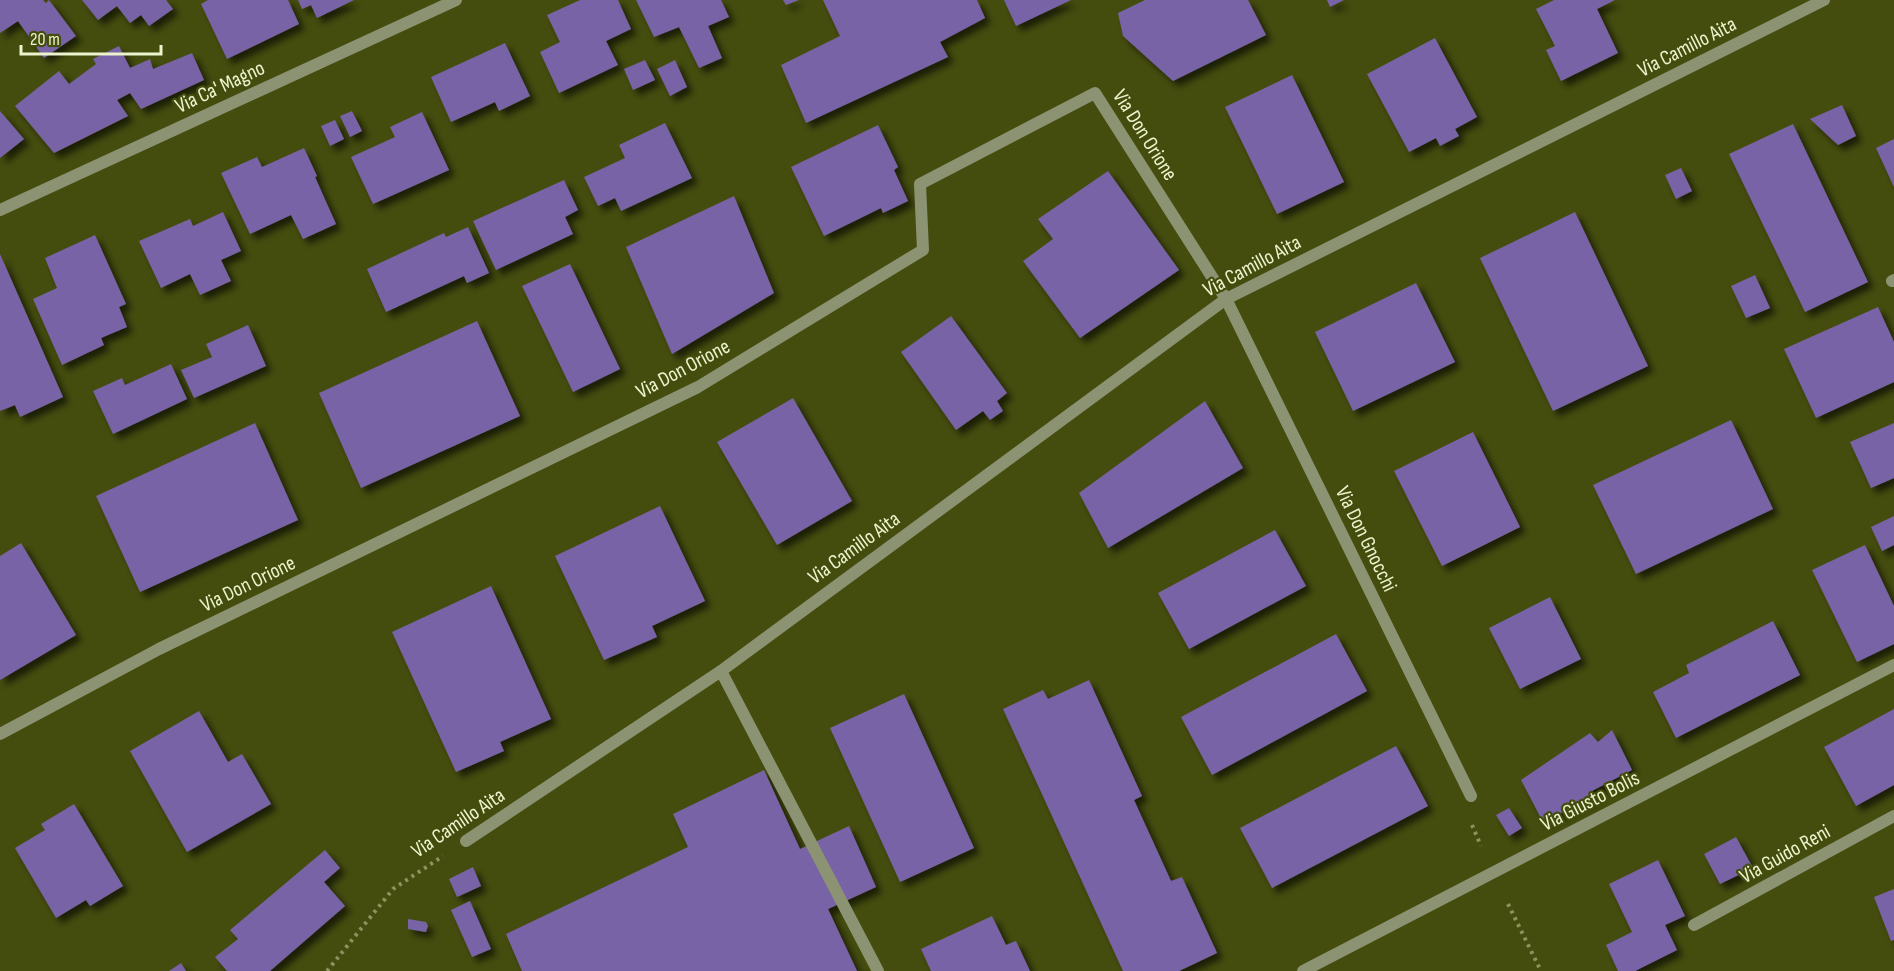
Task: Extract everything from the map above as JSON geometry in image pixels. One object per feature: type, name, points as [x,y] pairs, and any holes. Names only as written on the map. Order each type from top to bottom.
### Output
[{"type":"street","name":"Via Ca' Magno","points":[[0,210],[456,0]]},
{"type":"street","name":"Via Camillo Aita","points":[[466,841],[721,671],[1226,299],[1824,0]]},
{"type":"street","name":"Via Don Orione","points":[[0,734],[159,649],[698,387],[923,250],[921,184],[1095,93],[1226,299]]},
{"type":"street","name":"Via Don Gnocchi","points":[[1226,299],[1471,796]]},
{"type":"street","name":"Via Giusto Bolis","points":[[1304,971],[1894,665]]},
{"type":"street","points":[[721,671],[878,971]]},
{"type":"street","name":"Via Guido Reni","points":[[1694,925],[1894,816]]},
{"type":"path","name":"Via Camillo Aita","points":[[327,971],[393,889],[466,841]]},
{"type":"path","points":[[1508,904],[1541,971]]},
{"type":"building","points":[[0,0],[43,0],[46,3],[49,0],[76,36],[44,58],[18,21],[0,33]]},
{"type":"building","points":[[82,0],[166,0],[173,9],[149,26],[141,15],[130,23],[117,6],[98,20]]},
{"type":"building","points":[[208,0],[288,0],[299,24],[227,59],[201,4]]},
{"type":"building","points":[[298,0],[354,0],[317,18],[311,5],[302,9]]},
{"type":"building","points":[[580,0],[618,0],[631,29],[606,41],[618,65],[559,93],[540,52],[560,42],[547,15]]},
{"type":"building","points":[[636,0],[721,0],[729,17],[708,26],[722,58],[699,68],[679,27],[654,37]]},
{"type":"building","points":[[783,0],[799,0],[786,5]]},
{"type":"building","points":[[823,0],[977,0],[985,18],[940,42],[948,57],[806,123],[781,65],[840,36]]},
{"type":"building","points":[[1004,0],[1071,0],[1016,26]]},
{"type":"building","points":[[1145,0],[1248,0],[1266,35],[1173,81],[1123,36],[1118,13]]},
{"type":"building","points":[[1327,0],[1344,0],[1330,7]]},
{"type":"building","points":[[1554,0],[1615,0],[1597,9],[1618,53],[1561,81],[1546,50],[1555,46],[1536,9]]},
{"type":"building","points":[[1435,38],[1477,117],[1455,129],[1459,136],[1440,146],[1436,138],[1409,152],[1367,74]]},
{"type":"building","points":[[505,43],[530,96],[499,111],[495,102],[451,122],[431,77]]},
{"type":"building","points":[[119,46],[130,68],[150,59],[153,69],[192,53],[204,80],[141,109],[130,93],[117,100],[128,116],[54,153],[15,106],[59,71],[69,84],[96,64],[93,59]]},
{"type":"building","points":[[645,60],[655,80],[633,90],[624,69]]},
{"type":"building","points":[[675,60],[687,87],[670,96],[657,69]]},
{"type":"building","points":[[1292,75],[1344,182],[1277,214],[1225,107]]},
{"type":"building","points":[[1842,105],[1856,136],[1838,145],[1810,119]]},
{"type":"building","points":[[0,111],[24,139],[0,158]]},
{"type":"building","points":[[352,111],[362,131],[350,137],[340,116]]},
{"type":"building","points":[[422,112],[449,170],[373,204],[351,157],[395,137],[390,127]]},
{"type":"building","points":[[335,120],[344,139],[330,146],[321,126]]},
{"type":"building","points":[[665,123],[692,178],[621,211],[615,198],[598,206],[584,177],[625,158],[619,145]]},
{"type":"building","points":[[1793,124],[1868,282],[1805,312],[1729,154]]},
{"type":"building","points":[[878,125],[898,167],[894,170],[908,201],[883,213],[881,208],[824,236],[791,167]]},
{"type":"building","points":[[1894,139],[1894,187],[1876,148]]},
{"type":"building","points":[[304,148],[336,224],[303,239],[291,215],[250,234],[221,173],[257,157],[262,167]]},
{"type":"building","points":[[1681,168],[1692,191],[1676,199],[1665,175]]},
{"type":"building","points":[[1108,171],[1179,270],[1080,338],[1023,261],[1053,239],[1038,219]]},
{"type":"building","points":[[564,180],[578,210],[565,217],[573,234],[496,270],[473,221]]},
{"type":"building","points":[[734,196],[774,293],[672,354],[626,247]]},
{"type":"building","points":[[223,212],[241,251],[221,260],[231,281],[200,295],[190,274],[161,288],[139,241],[190,219],[193,226]]},
{"type":"building","points":[[1575,212],[1648,366],[1553,411],[1480,258]]},
{"type":"building","points":[[468,227],[489,273],[467,283],[464,276],[386,312],[367,269],[444,233],[446,237]]},
{"type":"building","points":[[95,235],[126,304],[119,307],[127,327],[101,338],[104,345],[62,365],[33,299],[57,288],[45,258]]},
{"type":"building","points":[[0,254],[63,397],[20,417],[15,405],[0,411]]},
{"type":"building","points":[[570,264],[620,369],[573,392],[522,286]]},
{"type":"building","points":[[1755,275],[1770,308],[1746,318],[1731,286]]},
{"type":"building","points":[[1416,283],[1455,362],[1353,411],[1315,332]]},
{"type":"building","points":[[1878,307],[1894,342],[1894,382],[1816,418],[1784,349]]},
{"type":"building","points":[[951,316],[1007,393],[997,401],[1003,411],[990,420],[983,411],[956,430],[901,352]]},
{"type":"building","points":[[477,321],[520,416],[361,488],[319,393]]},
{"type":"building","points":[[248,325],[266,366],[194,398],[181,370],[212,357],[206,344]]},
{"type":"building","points":[[171,364],[187,399],[113,434],[93,391],[122,378],[125,385]]},
{"type":"building","points":[[793,398],[852,501],[777,545],[717,442]]},
{"type":"building","points":[[1205,401],[1243,468],[1108,548],[1079,493]]},
{"type":"building","points":[[1731,420],[1773,509],[1636,574],[1593,485]]},
{"type":"building","points":[[255,423],[298,520],[140,592],[96,496]]},
{"type":"building","points":[[1894,423],[1894,478],[1871,488],[1850,442]]},
{"type":"building","points":[[1473,432],[1520,527],[1442,566],[1394,471]]},
{"type":"building","points":[[660,506],[705,601],[652,626],[657,637],[604,660],[555,556]]},
{"type":"building","points":[[1894,516],[1894,545],[1882,551],[1871,527]]},
{"type":"building","points":[[1275,530],[1306,586],[1189,649],[1158,593]]},
{"type":"building","points":[[21,543],[76,635],[0,680],[0,556]]},
{"type":"building","points":[[1865,545],[1894,606],[1894,644],[1857,662],[1812,570]]},
{"type":"building","points":[[491,586],[551,719],[500,742],[504,751],[456,772],[392,632]]},
{"type":"building","points":[[1550,597],[1581,659],[1520,689],[1489,628]]},
{"type":"building","points":[[1773,621],[1800,675],[1676,738],[1653,692],[1689,673],[1686,665]]},
{"type":"building","points":[[1336,634],[1367,691],[1212,775],[1181,717]]},
{"type":"building","points":[[1089,680],[1142,796],[1134,800],[1171,881],[1182,877],[1217,953],[1179,971],[1123,971],[1003,709],[1043,690],[1048,699]]},
{"type":"building","points":[[904,694],[974,848],[900,882],[830,728]]},
{"type":"building","points":[[1894,709],[1894,785],[1856,806],[1824,747]]},
{"type":"building","points":[[199,711],[228,762],[242,754],[271,804],[187,852],[130,751]]},
{"type":"building","points":[[1612,730],[1632,770],[1590,792],[1593,797],[1543,822],[1521,780],[1590,733],[1598,742]]},
{"type":"building","points":[[1396,746],[1428,806],[1272,888],[1240,828]]},
{"type":"building","points":[[764,770],[800,849],[849,826],[876,887],[828,909],[857,971],[522,971],[506,934],[688,847],[673,814]]},
{"type":"building","points":[[74,804],[123,886],[90,906],[86,900],[56,918],[15,848],[45,830],[41,824]]},
{"type":"building","points":[[1509,808],[1522,828],[1509,836],[1496,815]]},
{"type":"building","points":[[1736,837],[1753,868],[1720,884],[1704,854]]},
{"type":"building","points":[[325,850],[340,868],[324,882],[345,906],[270,971],[227,971],[215,957],[238,939],[230,930]]},
{"type":"building","points":[[1658,860],[1685,916],[1665,925],[1677,950],[1635,971],[1618,971],[1606,945],[1632,932],[1609,884]]},
{"type":"building","points":[[473,867],[481,886],[457,897],[449,879]]},
{"type":"building","points":[[1894,889],[1894,940],[1891,941],[1874,897]]},
{"type":"building","points":[[470,901],[491,949],[472,957],[451,910]]},
{"type":"building","points":[[992,916],[1006,945],[1016,941],[1030,971],[931,971],[921,949]]},
{"type":"building","points":[[408,919],[426,922],[428,926],[426,932],[408,929]]},
{"type":"building","points":[[181,963],[186,971],[169,971]]}]
